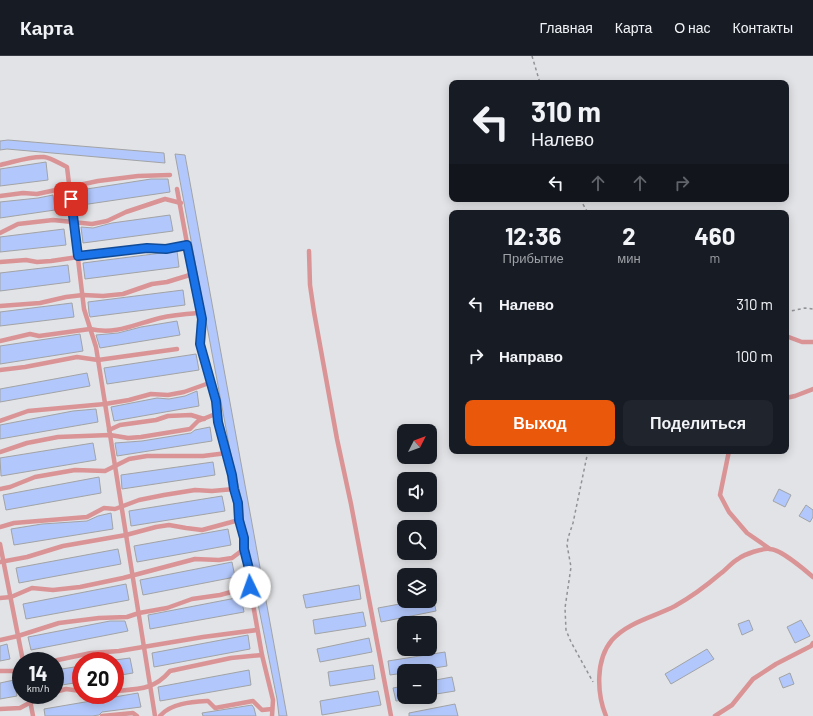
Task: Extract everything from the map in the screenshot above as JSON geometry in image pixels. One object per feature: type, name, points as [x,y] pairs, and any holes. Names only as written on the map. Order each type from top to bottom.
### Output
[{"type":"lane","points":[[0,165],[31,158],[44,157],[67,167],[84,309],[98,360],[155,716]]},
{"type":"lane","points":[[0,196],[23,193],[37,194],[105,180],[138,176],[170,175]]},
{"type":"lane","points":[[177,189],[181,203],[187,245],[202,319],[200,344],[212,382],[218,413],[218,422],[227,453],[238,503],[239,520],[244,538],[244,549],[249,569],[250,587],[262,655],[273,700],[272,716]]},
{"type":"lane","points":[[0,233],[18,224],[52,220],[92,224],[107,221],[126,212],[165,199],[181,203]]},
{"type":"lane","points":[[0,262],[26,260],[37,262],[51,261],[78,256],[147,248],[166,249],[187,245]]},
{"type":"lane","points":[[309,251],[310,285],[314,312],[391,716]]},
{"type":"lane","points":[[0,306],[40,303],[83,295],[103,296],[123,294],[152,284],[167,282],[193,274]]},
{"type":"lane","points":[[0,341],[30,334],[39,336],[90,329],[98,331],[112,331],[127,329],[160,318],[200,313]]},
{"type":"lane","points":[[789,337],[802,342],[813,342]]},
{"type":"lane","points":[[0,370],[25,367],[77,357],[98,360],[177,349]]},
{"type":"lane","points":[[0,421],[28,411],[105,404],[152,394],[168,395],[184,392],[212,382]]},
{"type":"lane","points":[[789,397],[813,389]]},
{"type":"lane","points":[[0,452],[27,443],[58,437],[109,433],[128,438],[190,429],[198,421],[218,413]]},
{"type":"lane","points":[[109,433],[120,426],[156,420],[168,416],[191,415],[204,418]]},
{"type":"lane","points":[[0,489],[10,487],[35,477],[75,470],[105,471],[130,459],[148,456],[203,456],[227,453]]},
{"type":"lane","points":[[728,454],[720,495],[729,512],[747,533],[770,549],[790,559],[813,576]]},
{"type":"lane","points":[[0,527],[14,523],[87,517],[104,508],[115,509],[139,500],[180,492],[234,489]]},
{"type":"lane","points":[[2,562],[27,557],[63,546],[126,535],[156,527],[169,525],[202,530],[239,520]]},
{"type":"lane","points":[[0,544],[2,562],[11,597],[21,652]]},
{"type":"lane","points":[[0,598],[11,597],[32,588],[53,590],[80,587],[133,575],[195,558],[220,560],[232,558],[244,549]]},
{"type":"lane","points":[[606,716],[600,694],[600,672],[604,655],[611,641],[624,629],[690,598],[721,574],[737,559],[750,553],[770,549]]},
{"type":"lane","points":[[0,640],[59,623],[99,618],[127,617],[139,613],[156,611],[192,599],[220,595],[250,587]]},
{"type":"lane","points":[[64,659],[91,653],[119,651],[203,637],[258,630]]},
{"type":"lane","points":[[715,716],[732,705],[753,679],[776,664],[811,646],[813,643]]},
{"type":"lane","points":[[124,690],[150,687],[163,679],[170,671],[231,658],[262,655]]},
{"type":"lane","points":[[0,671],[12,672]]},
{"type":"lane","points":[[160,716],[166,709],[191,702],[208,701],[215,708],[253,701],[262,710],[272,709]]},
{"type":"lane","points":[[0,709],[20,708],[27,704]]},
{"type":"lane","points":[[30,704],[33,716]]},
{"type":"lane","points":[[102,716],[133,712],[137,716]]},
{"type":"path","points":[[532,56],[539,80]]},
{"type":"path","points":[[789,311],[805,308],[813,309]]},
{"type":"path","points":[[587,454],[573,523],[568,538],[567,545],[571,567],[565,608],[566,630],[593,683]]},
{"type":"building","points":[[8,140],[164,153],[165,163],[7,149],[0,150],[0,141]]},
{"type":"building","points":[[175,154],[185,155],[287,716],[279,716],[277,699],[253,579],[253,568],[248,549],[248,537],[243,519],[242,502],[230,450]]},
{"type":"building","points":[[46,162],[48,180],[0,186],[0,169]]},
{"type":"building","points":[[151,179],[168,179],[170,192],[75,206],[74,191]]},
{"type":"building","points":[[53,195],[55,210],[0,218],[0,202]]},
{"type":"building","points":[[170,215],[173,231],[83,243],[81,227],[93,228],[112,223]]},
{"type":"building","points":[[64,229],[66,245],[0,252],[0,237]]},
{"type":"building","points":[[177,251],[179,267],[85,279],[83,263]]},
{"type":"building","points":[[68,265],[70,282],[0,291],[0,273]]},
{"type":"building","points":[[183,290],[185,305],[90,317],[88,302]]},
{"type":"building","points":[[72,303],[74,317],[0,326],[0,312]]},
{"type":"building","points":[[177,321],[180,335],[100,348],[96,335],[118,333],[141,327]]},
{"type":"building","points":[[80,334],[83,351],[0,364],[0,346]]},
{"type":"building","points":[[196,354],[199,370],[107,384],[104,368]]},
{"type":"building","points":[[87,373],[90,386],[0,402],[0,389]]},
{"type":"building","points":[[197,391],[199,406],[114,421],[111,407],[157,398],[169,399],[185,396]]},
{"type":"building","points":[[96,409],[98,422],[0,439],[0,425],[73,411]]},
{"type":"building","points":[[210,427],[212,441],[117,456],[115,443],[142,441],[191,433],[195,430]]},
{"type":"building","points":[[93,443],[96,460],[1,476],[0,458]]},
{"type":"building","points":[[213,462],[215,475],[122,489],[121,475]]},
{"type":"building","points":[[99,477],[101,493],[6,510],[3,495]]},
{"type":"building","points":[[779,489],[791,495],[785,507],[773,501]]},
{"type":"building","points":[[222,496],[225,511],[131,526],[129,511]]},
{"type":"building","points":[[806,505],[813,510],[813,517],[810,522],[799,516]]},
{"type":"building","points":[[111,513],[113,529],[14,545],[11,529],[42,524],[87,521],[98,516]]},
{"type":"building","points":[[228,529],[231,545],[137,562],[134,546]]},
{"type":"building","points":[[118,549],[121,564],[19,583],[16,568]]},
{"type":"building","points":[[232,562],[235,577],[143,595],[140,580]]},
{"type":"building","points":[[126,584],[129,600],[26,619],[23,604]]},
{"type":"building","points":[[359,585],[361,599],[306,608],[303,595]]},
{"type":"building","points":[[241,597],[244,612],[150,629],[148,615]]},
{"type":"building","points":[[397,604],[397,608],[435,608],[436,611],[411,616],[397,616],[397,619],[381,622],[378,608]]},
{"type":"building","points":[[363,612],[366,626],[315,634],[313,620]]},
{"type":"building","points":[[749,620],[753,630],[742,635],[738,624]]},
{"type":"building","points":[[801,620],[810,636],[795,643],[787,627]]},
{"type":"building","points":[[110,621],[125,621],[128,631],[31,650],[28,637]]},
{"type":"building","points":[[248,635],[250,649],[154,667],[152,653]]},
{"type":"building","points":[[369,638],[372,652],[320,662],[317,649]]},
{"type":"building","points":[[7,644],[10,659],[0,661],[0,646]]},
{"type":"building","points":[[707,649],[714,659],[671,684],[665,674]]},
{"type":"building","points":[[445,652],[447,666],[437,668],[437,664],[397,664],[397,674],[390,675],[388,661],[420,656],[437,656],[437,653]]},
{"type":"building","points":[[130,658],[133,673],[124,674],[124,659]]},
{"type":"building","points":[[373,665],[375,679],[330,686],[328,672]]},
{"type":"building","points":[[72,667],[72,683],[64,685],[64,669]]},
{"type":"building","points":[[249,670],[251,685],[160,701],[158,687]]},
{"type":"building","points":[[790,673],[794,684],[783,688],[779,678]]},
{"type":"building","points":[[452,677],[455,691],[437,694],[437,680]]},
{"type":"building","points":[[12,680],[12,697],[0,699],[0,683]]},
{"type":"building","points":[[397,687],[397,701],[396,701],[393,688]]},
{"type":"building","points":[[378,691],[381,705],[322,715],[320,701]]},
{"type":"building","points":[[138,693],[141,707],[102,712],[99,715],[92,716],[45,716],[44,709],[73,704],[124,704],[124,695]]},
{"type":"building","points":[[455,704],[458,716],[409,716],[409,713]]},
{"type":"building","points":[[252,705],[256,716],[203,716],[202,713]]},
{"type":"route","points":[[71,199],[78,256],[147,248],[166,249],[187,245],[202,319],[200,344],[212,382],[218,422],[227,453],[238,503],[239,520],[244,538],[244,549],[249,569],[250,587]]}]
